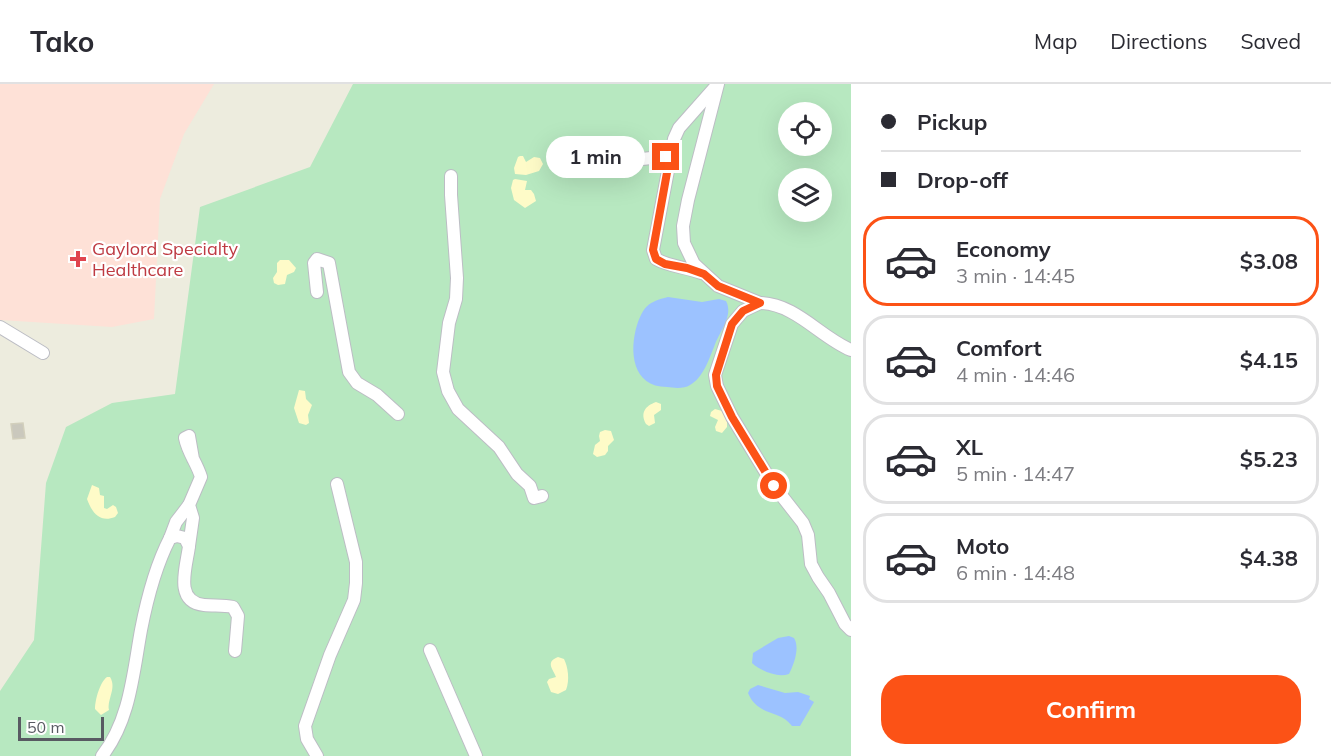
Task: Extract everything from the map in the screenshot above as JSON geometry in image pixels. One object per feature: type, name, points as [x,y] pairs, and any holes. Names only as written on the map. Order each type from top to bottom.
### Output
[{"type":"lane","points":[[704,274],[665,264],[656,259],[653,250],[670,156],[678,128],[718,84],[683,226],[684,243],[694,264],[718,286],[794,314],[841,346],[851,350]]},
{"type":"lane","points":[[642,159],[670,156]]},
{"type":"lane","points":[[451,176],[457,278],[456,299],[449,323],[443,372],[448,391],[458,409],[499,447],[517,474],[530,486],[534,498],[542,496]]},
{"type":"lane","points":[[317,292],[314,263],[317,259],[329,263],[349,372],[357,383],[377,395],[398,414]]},
{"type":"lane","points":[[760,303],[743,311],[732,324],[716,375],[717,386],[732,417],[774,486],[803,523],[808,535],[811,564],[845,624],[851,630]]},
{"type":"lane","points":[[0,327],[43,353]]},
{"type":"lane","points":[[102,756],[127,707],[153,579],[176,522],[189,505],[201,477],[193,459]]},
{"type":"lane","points":[[317,756],[307,739],[305,726],[330,655],[354,600],[356,583],[356,562],[337,484]]},
{"type":"lane","points":[[189,505],[193,518],[183,580],[185,592],[190,599],[202,605],[233,607],[238,616],[236,651]]},
{"type":"lane","points":[[170,538],[177,536],[185,538],[189,546]]},
{"type":"lane","points":[[430,650],[476,756]]},
{"type":"shaded area","name":"Gaylord Specialty Healthcare","points":[[0,84],[214,84],[184,134],[160,199],[154,319],[112,327],[0,320]]},
{"type":"green space","points":[[353,84],[851,84],[851,756],[0,756],[0,691],[34,640],[46,483],[66,427],[112,403],[175,394],[200,207],[310,167]]},
{"type":"sand","points":[[520,156],[523,156],[526,162],[534,157],[540,158],[543,164],[539,171],[526,175],[515,174],[514,168]]},
{"type":"sand","points":[[515,179],[527,181],[525,190],[531,190],[534,194],[536,201],[525,208],[514,200],[511,188]]},
{"type":"sand","points":[[280,260],[289,260],[296,268],[294,272],[287,275],[285,284],[278,285],[274,283],[273,278]]},
{"type":"sand","points":[[299,390],[305,391],[306,399],[312,405],[308,415],[309,423],[306,425],[299,423],[294,408]]},
{"type":"sand","points":[[656,402],[661,404],[661,410],[654,415],[655,423],[649,426],[644,420],[644,413],[646,408]]},
{"type":"sand","points":[[715,409],[722,411],[727,419],[727,427],[722,433],[716,431],[718,420],[710,416]]},
{"type":"sand","points":[[611,431],[614,440],[608,446],[605,455],[597,457],[593,454],[595,445],[600,441],[600,432]]},
{"type":"sand","points":[[92,485],[99,488],[100,495],[104,496],[104,508],[107,509],[113,505],[116,507],[118,513],[115,517],[101,518],[91,509],[87,499]]},
{"type":"sand","points":[[558,657],[564,659],[568,678],[566,690],[558,694],[551,692],[547,682],[556,677],[551,663]]},
{"type":"sand","points":[[107,677],[110,677],[113,685],[109,710],[101,715],[95,709],[96,701],[100,687]]},
{"type":"water","points":[[668,297],[702,302],[719,299],[726,301],[728,307],[725,324],[705,368],[695,382],[682,388],[655,385],[646,381],[636,366],[634,356],[635,335],[642,313],[651,303]]},
{"type":"water","points":[[789,636],[796,642],[796,651],[789,674],[769,673],[752,663],[753,653],[778,638]]},
{"type":"water","points":[[758,685],[785,693],[798,692],[810,696],[809,699],[814,702],[800,726],[792,726],[781,717],[757,706],[748,693],[750,689]]},
{"type":"building","points":[[23,423],[25,438],[13,439],[11,424]]},
{"type":"place","name":"Gaylord Specialty Healthcare","points":[[78,259]]},
{"type":"route","points":[[666,157],[670,156],[653,250],[656,259],[665,264],[704,274],[718,286],[760,303],[743,311],[732,324],[716,375],[717,386],[732,417],[774,486]]}]
